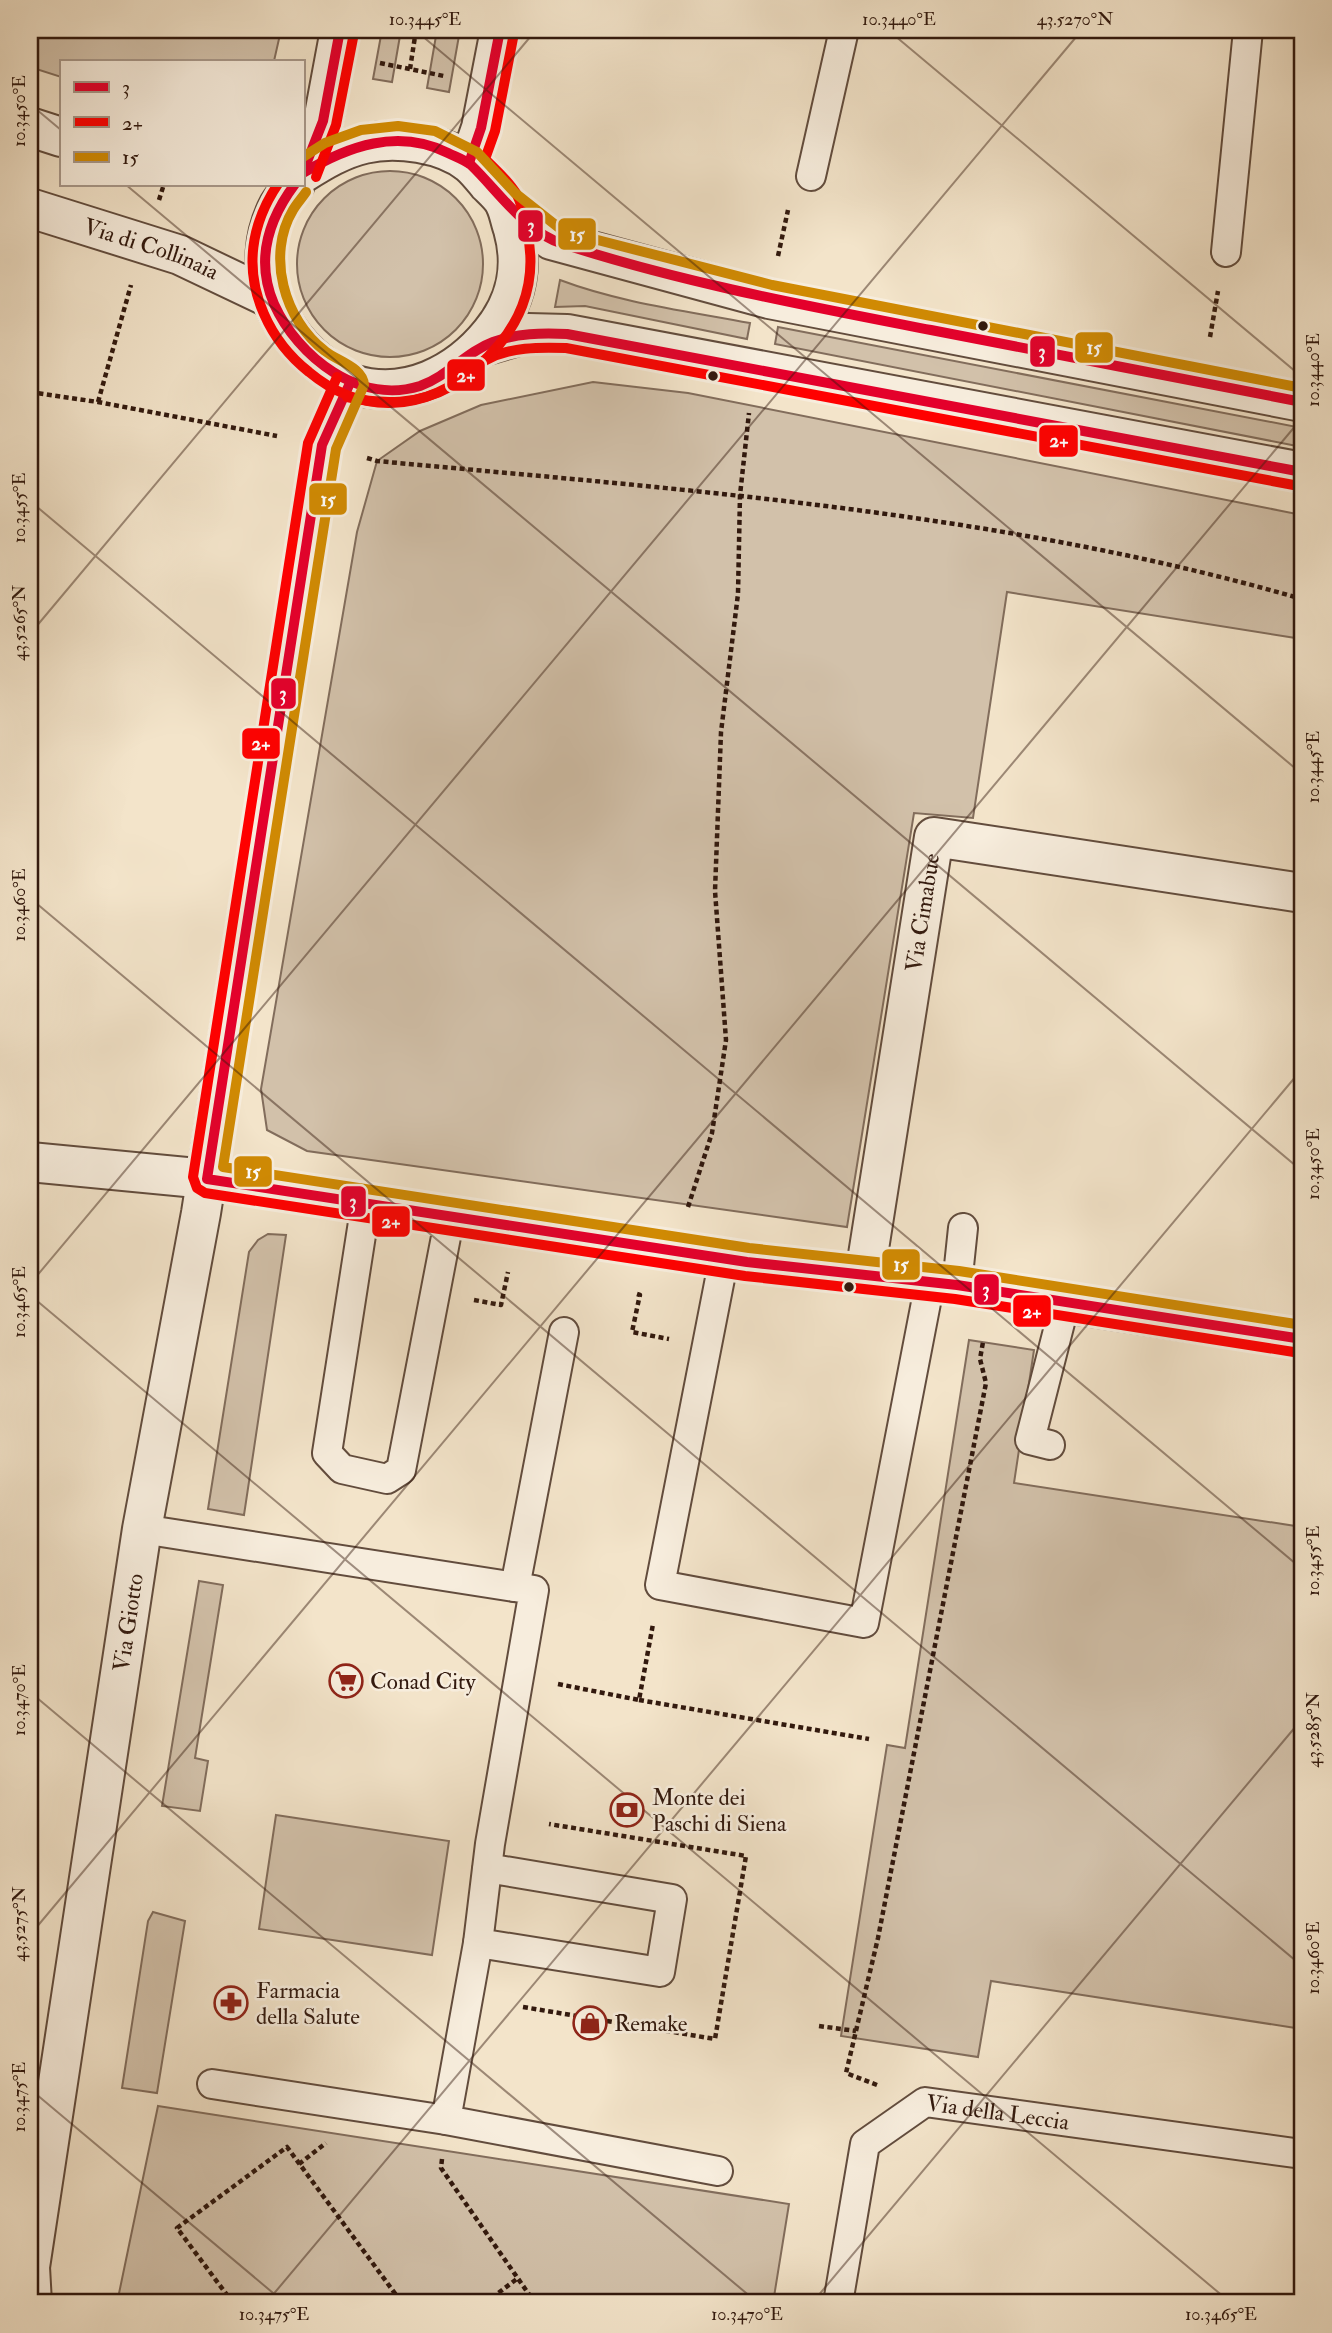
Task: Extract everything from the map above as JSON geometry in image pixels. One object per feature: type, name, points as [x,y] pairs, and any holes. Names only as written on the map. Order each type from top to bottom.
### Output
[{"type":"street","points":[[304,170],[323,121],[340,30]]},
{"type":"street","points":[[469,163],[481,128],[500,30]]},
{"type":"street","points":[[30,127],[60,137]]},
{"type":"street","points":[[304,172],[331,156],[364,144],[398,140],[432,145],[469,163],[505,203],[551,240],[769,299],[1302,402]]},
{"type":"street","points":[[293,186],[279,205],[268,235],[265,265],[270,298],[287,331],[313,360],[350,383],[384,389],[403,389],[445,374],[480,347],[507,314],[518,276],[518,247],[505,203]]},
{"type":"street","name":"Via di Collinaia","points":[[30,208],[180,255],[270,298]]},
{"type":"street","points":[[480,347],[528,333],[567,334],[1302,472]]},
{"type":"street","name":"Via Giotto","points":[[32,2303],[30,2267],[45,2068],[142,1529],[190,1281],[322,445],[350,383]]},
{"type":"street","name":"Via Cimabue","points":[[865,1274],[934,837],[1302,893]]},
{"type":"street","points":[[30,1162],[206,1179],[724,1258],[944,1283],[1302,1339]]},
{"type":"lane","points":[[811,176],[845,30]]},
{"type":"lane","points":[[1226,252],[1248,30]]},
{"type":"lane","points":[[366,1203],[327,1453],[342,1469],[387,1479],[401,1470],[450,1216]]},
{"type":"lane","points":[[724,1258],[660,1585],[864,1623],[944,1283],[964,1228]]},
{"type":"lane","points":[[1049,1446],[1030,1440],[1065,1303]]},
{"type":"lane","points":[[515,1587],[564,1332]]},
{"type":"lane","points":[[142,1529],[534,1590],[487,1868],[478,1943],[446,2120]]},
{"type":"lane","points":[[478,1943],[660,1972],[672,1899],[487,1868]]},
{"type":"lane","points":[[212,2084],[446,2120],[718,2171]]},
{"type":"lane","name":"Via della Leccia","points":[[838,2303],[865,2144],[925,2102],[1302,2154]]},
{"type":"path","points":[[410,69],[416,30]]},
{"type":"path","points":[[376,62],[452,77]]},
{"type":"path","points":[[776,267],[795,173],[811,176]]},
{"type":"path","points":[[159,201],[163,186]]},
{"type":"path","points":[[1201,383],[1226,252]]},
{"type":"path","points":[[97,402],[134,275]]},
{"type":"path","points":[[30,392],[97,402],[322,445],[377,461],[740,495],[1052,540],[1231,579],[1302,599]]},
{"type":"path","points":[[675,1251],[712,1132],[726,1040],[715,891],[721,732],[737,594],[740,495],[750,399]]},
{"type":"path","points":[[502,1301],[508,1269],[521,1272]]},
{"type":"path","points":[[633,1327],[639,1299]]},
{"type":"path","points":[[925,2102],[846,2073],[878,1938],[986,1383],[980,1359],[983,1342]]},
{"type":"path","points":[[639,1700],[645,1667]]},
{"type":"path","points":[[519,1677],[869,1739]]},
{"type":"path","points":[[819,2026],[856,2031]]},
{"type":"path","points":[[446,2120],[441,2168],[535,2303]]},
{"type":"path","points":[[233,2303],[177,2228],[287,2147],[402,2303]]},
{"type":"path","points":[[485,2303],[518,2278]]},
{"type":"shaded area","points":[[30,30],[281,30],[274,60],[60,60],[60,77],[30,67]]},
{"type":"shaded area","points":[[382,30],[401,30],[392,82],[373,79]]},
{"type":"shaded area","points":[[437,30],[460,30],[449,92],[427,88]]},
{"type":"shaded area","points":[[390,171],[425,179],[441,187],[455,199],[467,213],[475,229],[483,264],[475,299],[467,315],[455,329],[441,341],[425,349],[390,357],[355,349],[339,341],[325,329],[313,315],[305,299],[297,264],[305,229],[313,213],[325,199],[339,187],[355,179]]},
{"type":"shaded area","points":[[560,280],[630,301],[750,323],[747,339],[585,306],[555,307]]},
{"type":"shaded area","points":[[778,327],[1302,428],[1302,447],[775,344]]},
{"type":"shaded area","points":[[593,382],[688,393],[1302,515],[1302,639],[1007,592],[973,818],[914,813],[847,1227],[307,1151],[267,1130],[261,1089],[357,532],[377,461],[420,431],[481,405]]},
{"type":"shaded area","points":[[268,1234],[286,1235],[244,1515],[208,1509],[249,1252],[258,1240]]},
{"type":"shaded area","points":[[969,1340],[1034,1350],[1014,1483],[1302,1527],[1302,2029],[991,1981],[978,2057],[841,2036],[887,1745],[905,1748]]},
{"type":"shaded area","points":[[199,1581],[223,1585],[195,1758],[208,1761],[200,1811],[162,1806]]},
{"type":"shaded area","points":[[276,1815],[449,1841],[432,1955],[259,1929]]},
{"type":"shaded area","points":[[153,1912],[185,1921],[157,2093],[122,2088],[148,1921]]},
{"type":"shaded area","points":[[158,2106],[789,2204],[773,2303],[117,2303]]},
{"type":"transit line","name":"3","points":[[304,169],[323,121],[340,30]]},
{"type":"transit line","name":"3","points":[[469,163],[481,128],[500,30]]},
{"type":"transit line","name":"2+","points":[[316,177],[336,125],[354,33]]},
{"type":"transit line","name":"2+","points":[[277,186],[256,231],[253,247],[254,280],[264,314],[278,339],[295,360],[330,387],[372,402],[416,400],[457,382],[492,353],[504,338],[522,306],[528,288],[530,251],[521,204],[510,185],[485,159],[495,131],[514,33]]},
{"type":"transit line","name":"15","points":[[304,156],[325,143],[361,130],[398,126],[435,131],[477,152],[515,193],[558,227],[586,237],[772,285],[1302,388]]},
{"type":"transit line","name":"3","points":[[304,172],[355,148],[392,141],[429,146],[471,165],[513,210],[549,238],[608,258],[792,303],[1302,402]]},
{"type":"transit line","name":"3","points":[[294,186],[271,226],[267,241],[265,272],[274,304],[298,342],[315,358],[333,372],[375,389],[397,390],[420,386],[483,346],[502,339],[530,334],[567,334],[1302,472]]},
{"type":"transit line","name":"15","points":[[306,192],[293,210],[285,228],[280,266],[284,286],[290,305],[311,338],[325,351],[354,369],[363,379],[364,385],[336,449],[223,1167],[749,1248],[959,1271],[1302,1325]]},
{"type":"transit line","name":"2+","points":[[347,397],[387,402],[413,400],[452,386],[481,363],[505,352],[566,348],[1299,486]]},
{"type":"transit line","name":"2+","points":[[337,377],[308,443],[193,1177],[197,1188],[205,1193],[745,1276],[955,1299],[1300,1353]]},
{"type":"transit line","name":"3","points":[[350,383],[322,445],[207,1179],[747,1262],[957,1285],[1302,1339]]},
{"type":"place","name":"Conad City","points":[[346,1681]]},
{"type":"place","name":"Monte dei Paschi di Siena","points":[[627,1810]]},
{"type":"place","name":"Farmacia della Salute","points":[[231,2003]]},
{"type":"place","name":"Remake","points":[[590,2023]]}]
